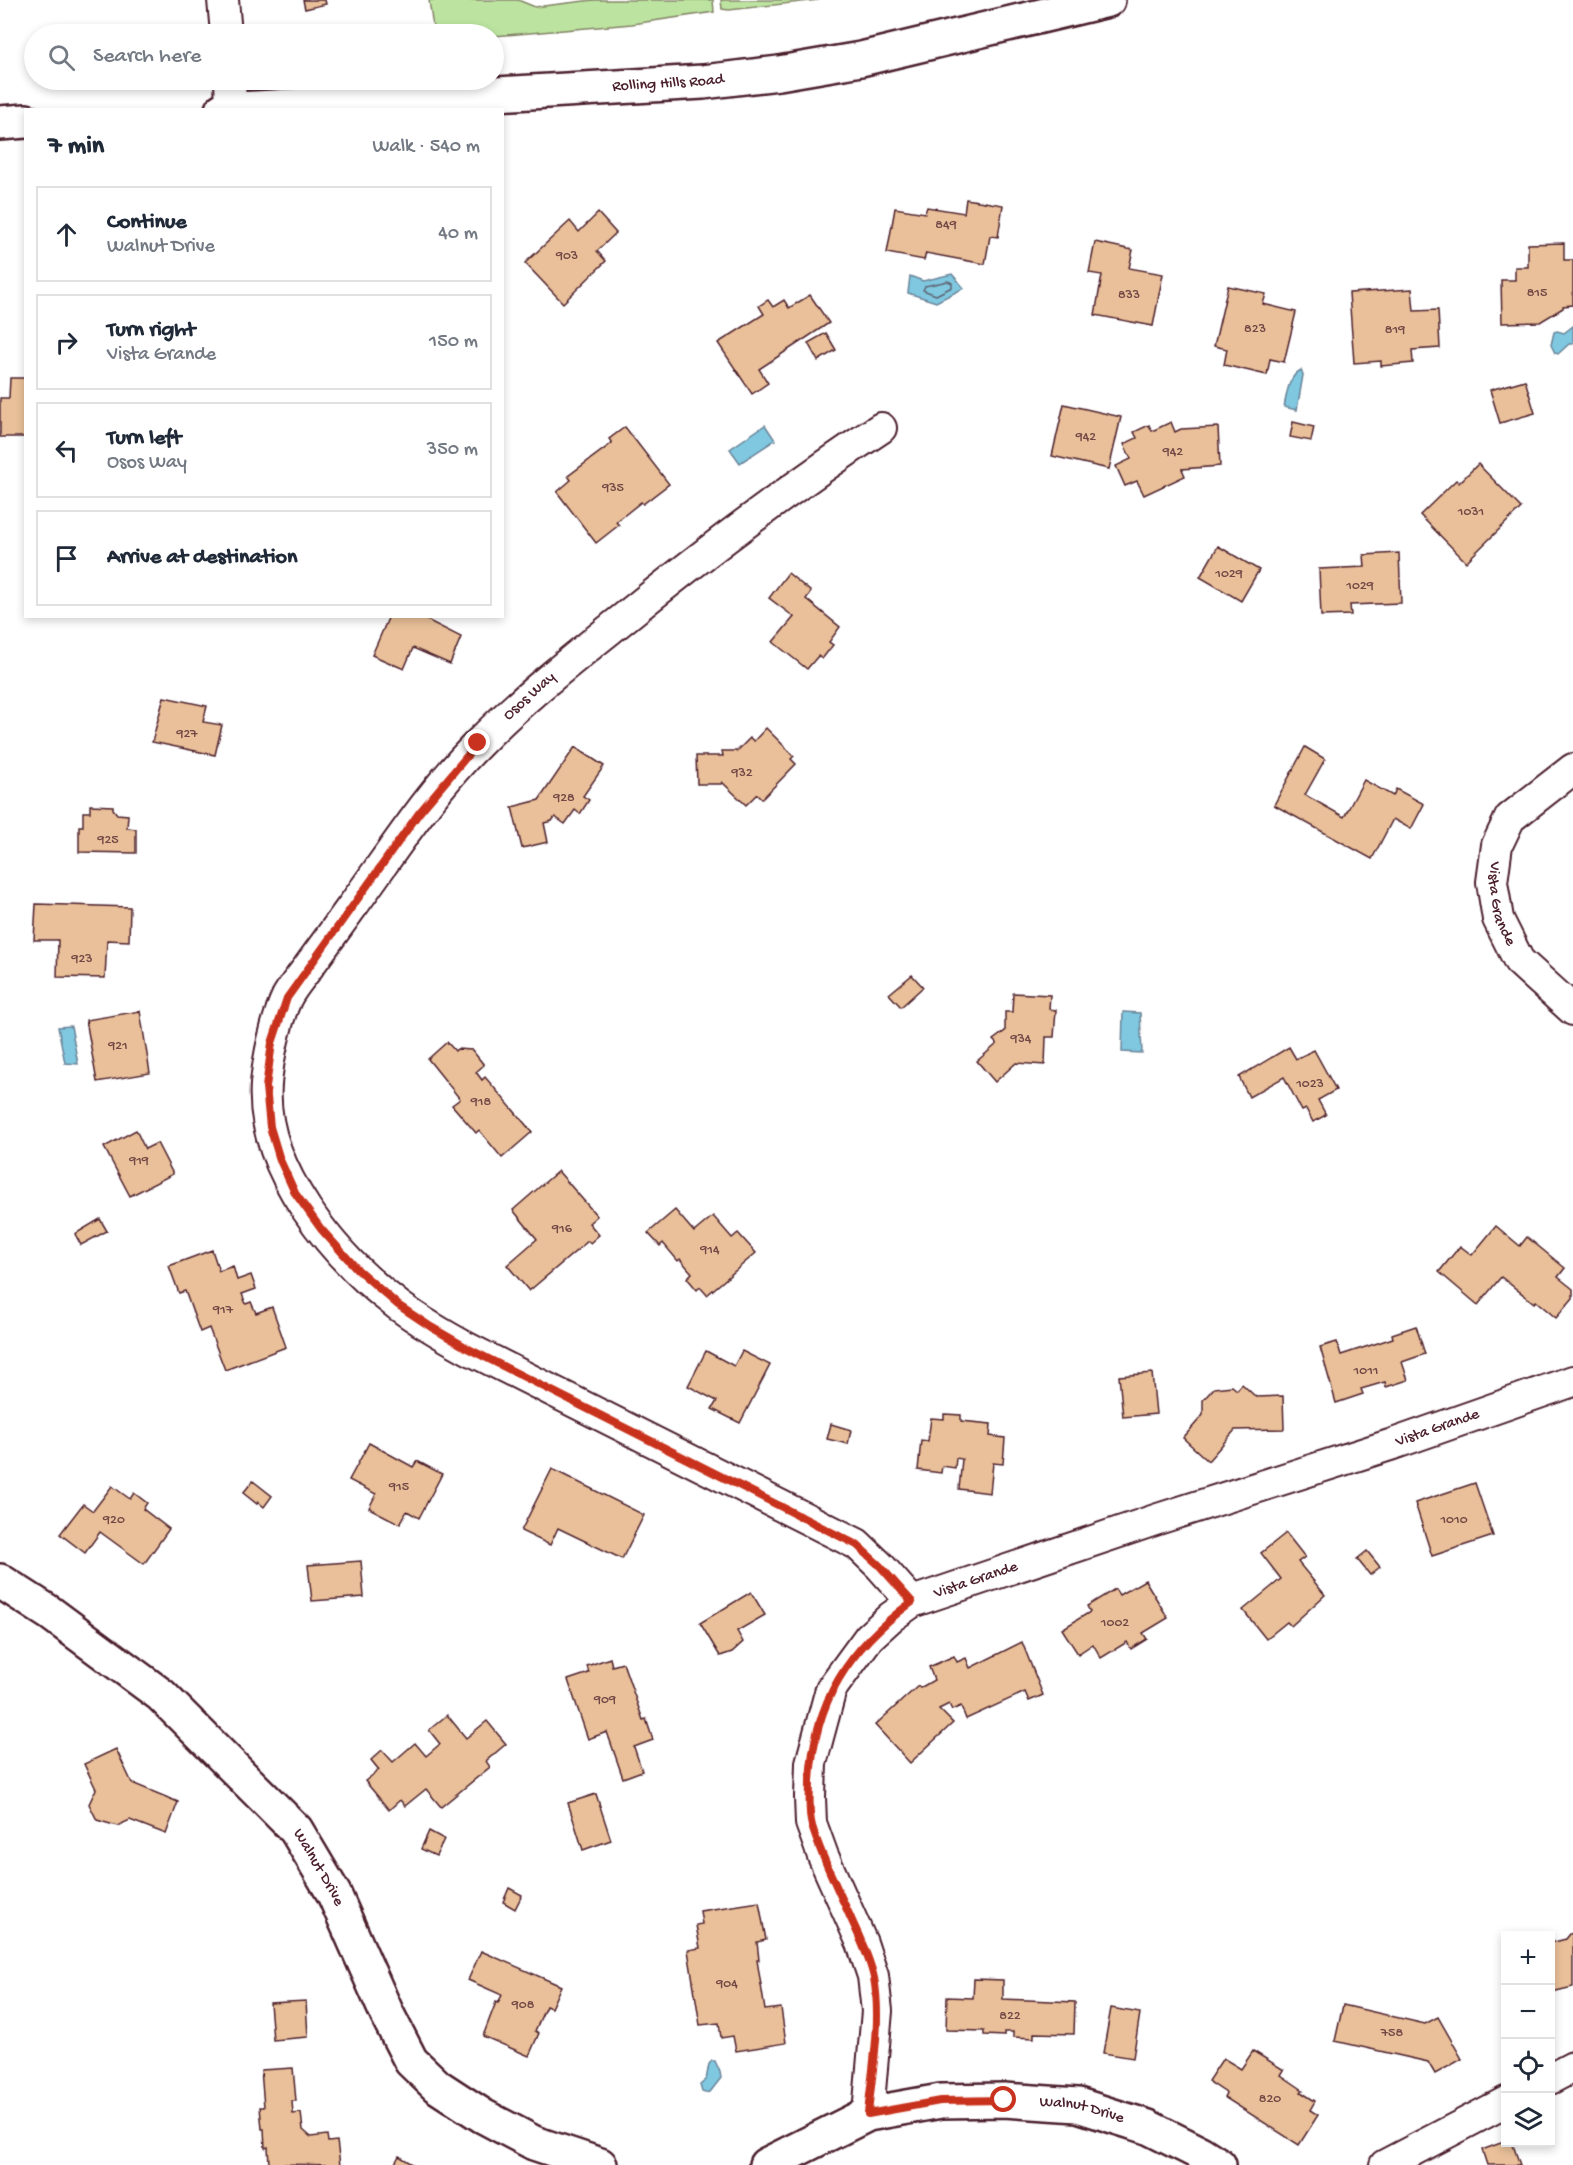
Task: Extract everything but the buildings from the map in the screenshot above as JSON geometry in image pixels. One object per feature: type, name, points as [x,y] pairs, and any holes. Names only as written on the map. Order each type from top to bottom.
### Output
[{"type":"street","points":[[223,0],[225,24]]},
{"type":"street","name":"Rolling Hills Road","points":[[248,108],[703,82],[779,73],[861,59],[1108,0]]},
{"type":"street","points":[[230,90],[231,108]]},
{"type":"street","points":[[0,123],[24,121]]},
{"type":"street","name":"Osos Way","points":[[880,428],[824,466],[645,601],[549,680],[478,743],[419,813],[287,998],[272,1043],[266,1087],[270,1127],[280,1160],[295,1193],[321,1229],[358,1270],[398,1305],[469,1349],[857,1545],[880,1566],[912,1602]]},
{"type":"street","name":"Vista Grande","points":[[1573,769],[1510,818],[1497,845],[1492,882],[1498,919],[1519,961],[1573,1010]]},
{"type":"street","name":"Vista Grande","points":[[868,2114],[877,2011],[873,1976],[862,1943],[823,1856],[812,1823],[810,1797],[811,1763],[831,1689],[869,1637],[912,1602],[1158,1519],[1393,1444],[1573,1381]]},
{"type":"street","name":"Walnut Drive","points":[[0,1581],[50,1613],[161,1695],[296,1830],[334,1894],[387,2014],[411,2061],[417,2067],[437,2086],[483,2116],[524,2138],[600,2165]]},
{"type":"street","points":[[1555,2077],[1573,2067]]},
{"type":"street","name":"Walnut Drive","points":[[766,2165],[868,2114],[940,2101],[1004,2100],[1078,2105],[1148,2127],[1219,2165]]},
{"type":"street","points":[[1385,2165],[1501,2105]]},
{"type":"green space","points":[[429,0],[518,0],[535,7],[593,0],[713,0],[714,12],[632,24],[504,35],[504,24],[433,24]]},
{"type":"green space","points":[[721,0],[819,0],[729,10],[722,9]]},
{"type":"water","points":[[952,274],[964,288],[936,302],[908,293],[910,276],[923,281]]},
{"type":"water","points":[[1573,326],[1573,344],[1569,344],[1558,354],[1555,353],[1551,345],[1554,332],[1564,333]]},
{"type":"water","points":[[1301,370],[1303,375],[1297,410],[1284,407],[1291,381]]},
{"type":"water","points":[[765,425],[775,440],[740,463],[730,449]]},
{"type":"water","points":[[1123,1012],[1140,1013],[1142,1053],[1122,1052]]},
{"type":"water","points":[[71,1026],[78,1064],[65,1063],[58,1027]]},
{"type":"water","points":[[715,2061],[721,2078],[710,2092],[705,2093],[702,2092],[700,2085],[706,2080],[709,2064]]},
{"type":"route","points":[[478,743],[419,813],[287,998],[272,1043],[266,1087],[270,1127],[280,1160],[295,1193],[321,1229],[358,1270],[398,1305],[469,1349],[857,1545],[880,1566],[912,1602],[869,1637],[831,1689],[811,1763],[812,1823],[823,1856],[862,1943],[873,1976],[877,2011],[868,2114],[940,2101],[1004,2100]]}]
